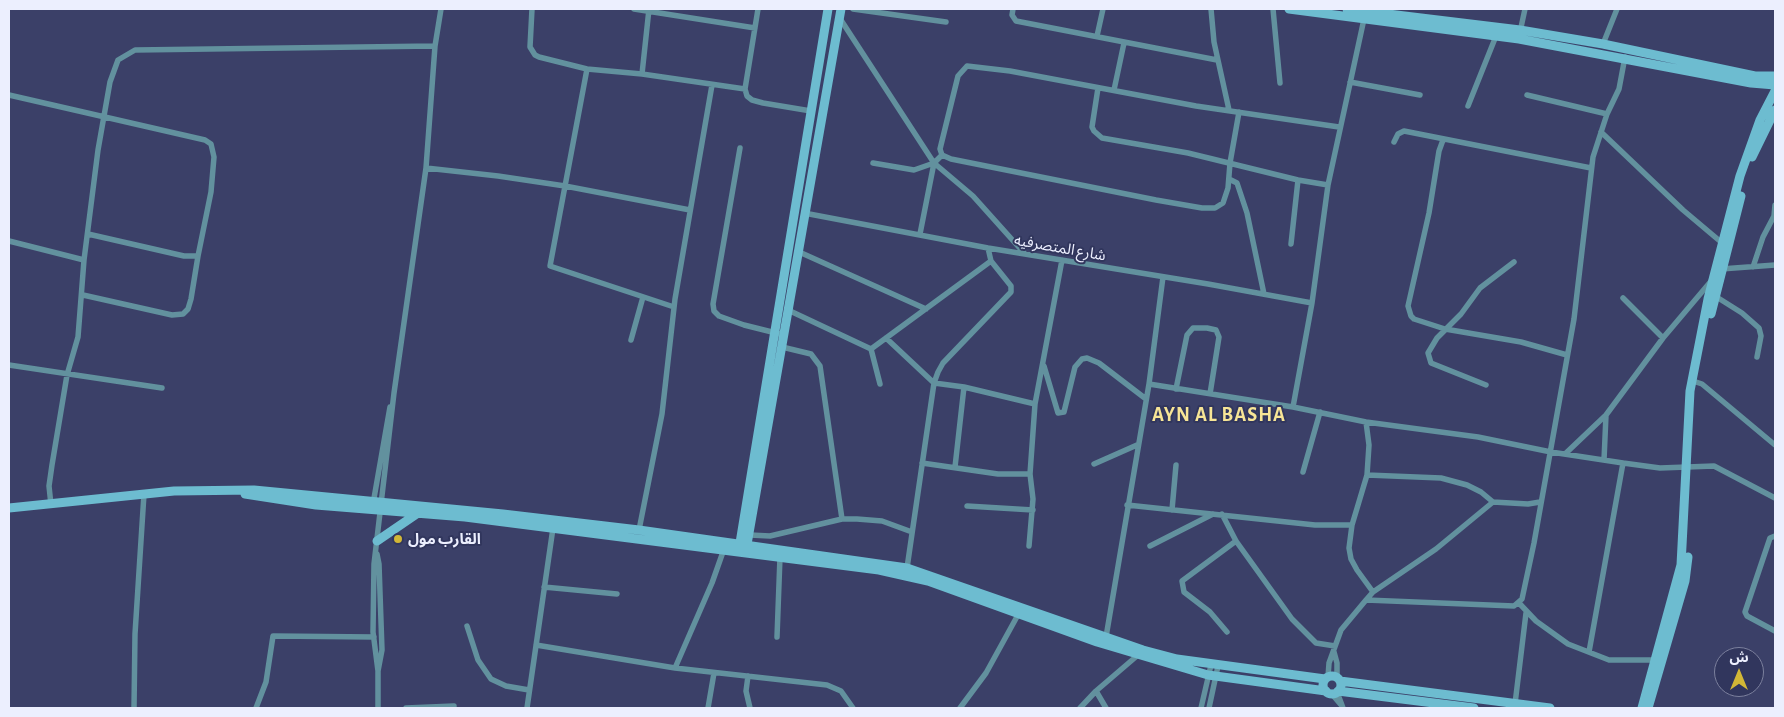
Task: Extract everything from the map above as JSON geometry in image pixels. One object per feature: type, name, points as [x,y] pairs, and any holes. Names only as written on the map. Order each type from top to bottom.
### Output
[{"type":"street","points":[[378,708],[378,670],[374,637],[373,582],[377,540],[377,506],[426,168],[435,46],[441,9]]},
{"type":"street","points":[[532,9],[529,42],[535,55],[587,69],[642,74],[745,89]]},
{"type":"street","points":[[634,9],[755,28]]},
{"type":"street","points":[[758,9],[745,89],[747,96],[752,100],[811,111]]},
{"type":"street","points":[[743,548],[774,333],[828,9]]},
{"type":"street","points":[[854,9],[946,22]]},
{"type":"street","points":[[1013,9],[1012,15],[1016,21],[1218,60]]},
{"type":"street","points":[[1097,36],[1103,9]]},
{"type":"street","points":[[1211,9],[1218,60],[1229,110]]},
{"type":"street","points":[[1273,9],[1280,83]]},
{"type":"street","points":[[1289,9],[1360,13],[1520,35],[1604,44],[1755,76],[1775,76]]},
{"type":"street","points":[[1347,9],[1360,13],[1496,36],[1520,35],[1751,83],[1775,85]]},
{"type":"street","points":[[1520,35],[1525,9]]},
{"type":"street","points":[[1604,44],[1617,9]]},
{"type":"street","points":[[642,74],[649,10]]},
{"type":"street","points":[[840,13],[934,163],[973,196],[1025,254]]},
{"type":"street","points":[[743,548],[750,535],[797,251],[840,13]]},
{"type":"street","points":[[1292,407],[1312,303],[1328,185],[1350,82],[1360,13]]},
{"type":"street","points":[[1468,106],[1496,36]]},
{"type":"street","points":[[1114,90],[1124,43]]},
{"type":"street","points":[[51,506],[50,479],[67,375],[78,338],[83,295],[84,260],[103,115],[113,68],[118,60],[135,50],[435,46]]},
{"type":"street","points":[[1366,600],[1514,606],[1519,603],[1534,543],[1540,502],[1551,452],[1580,275],[1592,168],[1608,114],[1619,89],[1625,58]]},
{"type":"street","points":[[1239,112],[1230,163],[1228,188],[1223,203],[1215,208],[1202,208],[951,159],[942,155],[940,149],[958,76],[967,66],[1340,128]]},
{"type":"street","points":[[587,69],[550,266],[674,308]]},
{"type":"street","points":[[1350,82],[1420,95]]},
{"type":"street","points":[[638,530],[662,414],[674,308],[712,84]]},
{"type":"street","points":[[1098,88],[1093,129],[1102,138],[1230,163],[1298,180],[1328,185]]},
{"type":"street","points":[[1642,708],[1681,565],[1690,469],[1690,391],[1713,278],[1721,242],[1748,151],[1760,120],[1775,92]]},
{"type":"street","points":[[9,95],[103,115],[205,140],[211,144],[214,157],[211,192],[191,299],[183,314],[172,315],[83,295]]},
{"type":"street","points":[[1527,95],[1608,114]]},
{"type":"street","points":[[1648,708],[1687,573],[1693,402],[1696,382],[1721,269],[1753,154],[1775,110]]},
{"type":"street","points":[[1394,142],[1401,132],[1404,131],[1592,168]]},
{"type":"street","points":[[1602,132],[1683,210],[1721,242]]},
{"type":"street","points":[[1443,140],[1439,151],[1429,213],[1408,306],[1409,312],[1414,319],[1445,329],[1528,344],[1567,354]]},
{"type":"street","points":[[740,148],[713,304],[714,311],[719,316],[774,333],[784,334]]},
{"type":"street","points":[[873,163],[914,170],[934,163],[942,155]]},
{"type":"street","points":[[920,234],[934,163]]},
{"type":"street","points":[[426,168],[565,186],[690,210]]},
{"type":"street","points":[[1229,179],[1237,183],[1247,213],[1264,294]]},
{"type":"street","points":[[1292,244],[1298,180]]},
{"type":"street","points":[[1753,267],[1763,237],[1775,216],[1775,205]]},
{"type":"street","name":"شارع المتصرفيه","points":[[804,213],[988,248],[1312,303]]},
{"type":"street","points":[[88,234],[184,256],[198,256]]},
{"type":"street","points":[[9,241],[84,260]]},
{"type":"street","points":[[907,568],[934,383],[943,364],[1011,292],[1011,286],[991,261],[988,248]]},
{"type":"street","points":[[797,251],[926,309]]},
{"type":"street","points":[[1030,546],[1033,510],[1030,474],[1035,404],[1062,260]]},
{"type":"street","points":[[871,348],[991,261]]},
{"type":"street","points":[[1486,385],[1429,360],[1428,353],[1445,329],[1461,314],[1484,285],[1514,262]]},
{"type":"street","points":[[1721,269],[1775,265]]},
{"type":"street","points":[[1106,637],[1137,445],[1149,384],[1162,277]]},
{"type":"street","points":[[1565,454],[1606,415],[1663,338],[1713,278]]},
{"type":"street","points":[[1715,296],[1742,313],[1759,328],[1760,343],[1757,357]]},
{"type":"street","points":[[631,340],[643,297]]},
{"type":"street","points":[[1623,298],[1663,338]]},
{"type":"street","points":[[788,310],[871,348]]},
{"type":"street","points":[[1176,389],[1187,335],[1193,328],[1207,328],[1216,330],[1219,337],[1210,394]]},
{"type":"street","points":[[886,338],[934,383],[964,387],[1035,404]]},
{"type":"street","points":[[782,347],[811,354],[820,366],[842,519]]},
{"type":"street","points":[[871,348],[880,384]]},
{"type":"street","points":[[1044,364],[1058,413],[1064,412],[1075,367],[1082,359],[1087,358],[1099,363],[1146,399]]},
{"type":"street","points":[[9,365],[162,388]]},
{"type":"street","points":[[1696,382],[1702,384],[1775,445]]},
{"type":"street","points":[[1149,384],[1292,407],[1366,422],[1478,437],[1551,452],[1622,463],[1690,469],[1714,466],[1775,498]]},
{"type":"street","points":[[955,467],[964,387]]},
{"type":"street","points":[[1303,472],[1320,412]]},
{"type":"street","points":[[1604,460],[1606,415]]},
{"type":"street","points":[[1366,422],[1369,445],[1367,475],[1352,525],[1349,548],[1351,559],[1373,592]]},
{"type":"street","points":[[1094,464],[1137,445]]},
{"type":"street","points":[[922,463],[998,474],[1030,474]]},
{"type":"street","points":[[1589,652],[1622,463]]},
{"type":"street","points":[[1172,510],[1176,465]]},
{"type":"street","points":[[1367,475],[1441,478],[1467,485],[1481,492],[1494,502],[1528,504],[1540,502]]},
{"type":"street","points":[[9,508],[51,506],[181,490],[273,492],[419,513],[724,549],[743,548],[780,557],[879,570],[907,576],[1168,656],[1214,665],[1550,708]]},
{"type":"street","points":[[134,708],[135,634],[144,494]]},
{"type":"street","points":[[1333,692],[1332,679],[1337,663],[1334,649],[1341,630],[1366,600],[1373,592],[1436,549],[1494,502]]},
{"type":"street","points":[[1127,505],[1315,524],[1352,525]]},
{"type":"street","points":[[377,506],[638,530],[743,548],[907,568],[1138,656],[1212,676],[1474,708]]},
{"type":"street","points":[[967,506],[1033,510]]},
{"type":"street","points":[[377,540],[419,513]]},
{"type":"street","points":[[1150,546],[1214,513]]},
{"type":"street","points":[[1222,514],[1236,541],[1281,605],[1307,637],[1316,644],[1334,649]]},
{"type":"street","points":[[750,535],[770,536],[842,519],[882,521],[912,532]]},
{"type":"street","points":[[527,708],[553,528]]},
{"type":"street","points":[[1775,536],[1770,538],[1745,612],[1747,616],[1775,631]]},
{"type":"street","points":[[1227,632],[1210,612],[1184,592],[1181,586],[1184,578],[1236,541]]},
{"type":"street","points":[[675,668],[712,583],[724,549]]},
{"type":"street","points":[[376,552],[379,564],[382,641],[378,670]]},
{"type":"street","points":[[776,637],[780,557]]},
{"type":"street","points":[[544,587],[617,594]]},
{"type":"street","points":[[1519,603],[1526,613],[1568,644],[1614,660],[1643,658],[1656,660]]},
{"type":"street","points":[[960,708],[986,673],[1020,611]]},
{"type":"street","points":[[1514,704],[1526,613]]},
{"type":"street","points":[[467,626],[478,660],[491,679],[506,686],[529,690]]},
{"type":"street","points":[[256,708],[266,682],[270,641],[273,636],[374,637]]},
{"type":"street","points":[[536,645],[675,668],[836,688],[845,696],[853,708]]},
{"type":"street","points":[[1080,708],[1096,691],[1138,656]]},
{"type":"street","points":[[1209,708],[1214,665]]},
{"type":"street","points":[[708,708],[714,673]]},
{"type":"street","points":[[748,676],[746,690],[750,708]]},
{"type":"street","points":[[1202,708],[1212,676]]},
{"type":"street","points":[[1332,679],[1323,685],[1333,692],[1342,707]]},
{"type":"street","points":[[1096,691],[1106,708]]},
{"type":"street","points":[[406,708],[454,706]]},
{"type":"place","name":"القارب مول","points":[[398,539]]},
{"type":"district","name":"AYN AL BASHA","points":[[1219,415]]}]
